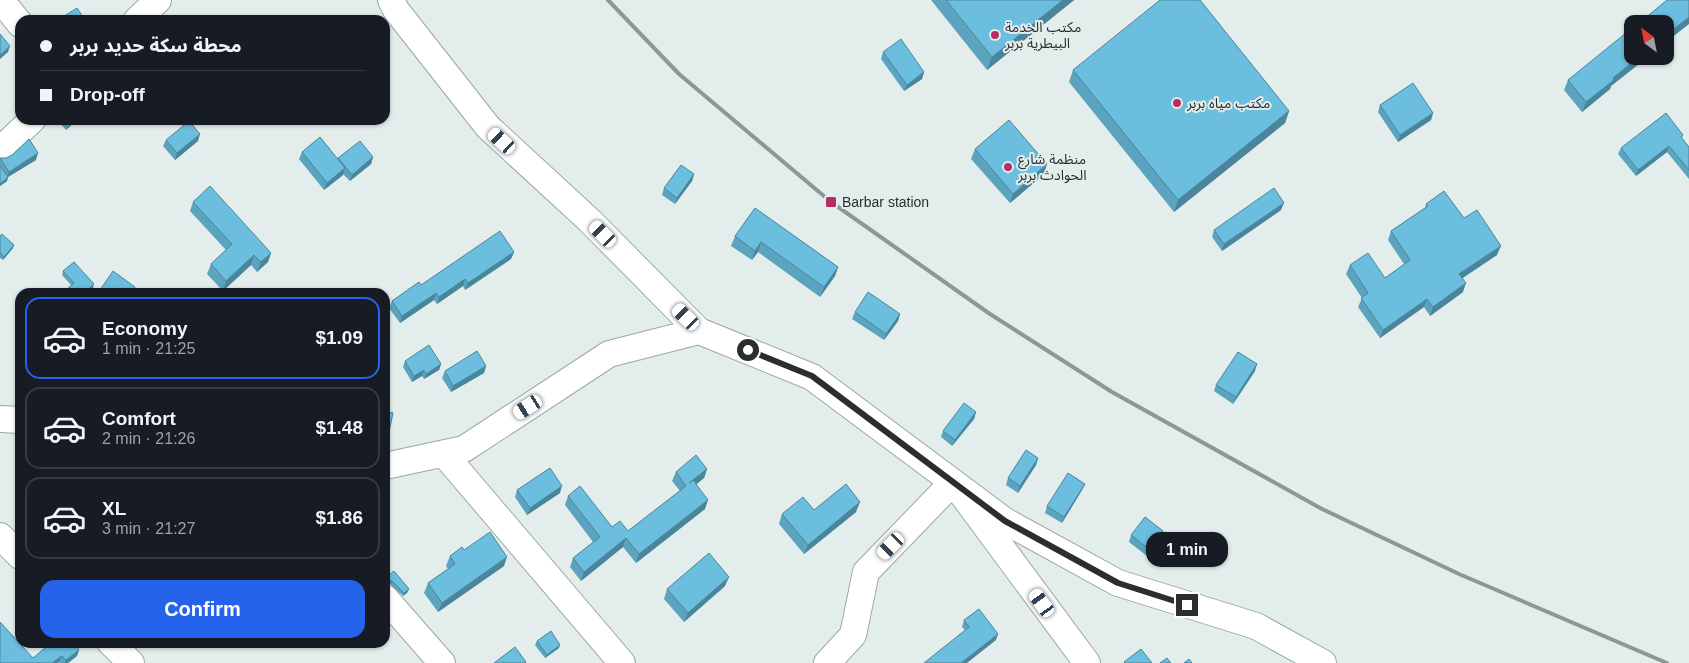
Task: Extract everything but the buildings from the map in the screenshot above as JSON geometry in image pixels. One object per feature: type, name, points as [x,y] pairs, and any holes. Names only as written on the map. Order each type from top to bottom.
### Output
[{"type":"street","points":[[1,0],[15,18]]},
{"type":"street","points":[[142,15],[158,0]]},
{"type":"street","points":[[391,0],[396,10],[488,127],[589,220],[699,331],[812,376],[1005,521],[1118,583],[1256,626],[1323,663]]},
{"type":"street","points":[[0,150],[27,125]]},
{"type":"street","points":[[390,465],[464,450],[609,354],[699,331]]},
{"type":"street","points":[[0,419],[15,420]]},
{"type":"street","points":[[444,454],[622,663]]},
{"type":"street","points":[[827,663],[853,635],[866,572],[953,482]]},
{"type":"street","points":[[953,482],[1087,663]]},
{"type":"street","points":[[0,536],[15,551]]},
{"type":"street","points":[[390,604],[442,663]]},
{"type":"street","points":[[116,648],[131,663]]},
{"type":"railway","points":[[608,0],[679,74],[831,202],[990,314],[1112,392],[1322,509],[1459,574],[1667,663]]},
{"type":"place","name":"مكتب الخدمة البيطرية بربر","points":[[995,35]]},
{"type":"place","name":"مكتب مياه بربر","points":[[1177,103]]},
{"type":"place","name":"منظمة شارع الحوادث بربر","points":[[1008,167]]},
{"type":"place","name":"Barbar station","points":[[831,202]]},
{"type":"route","points":[[748,350],[812,376],[1005,521],[1118,583],[1187,605]]}]
